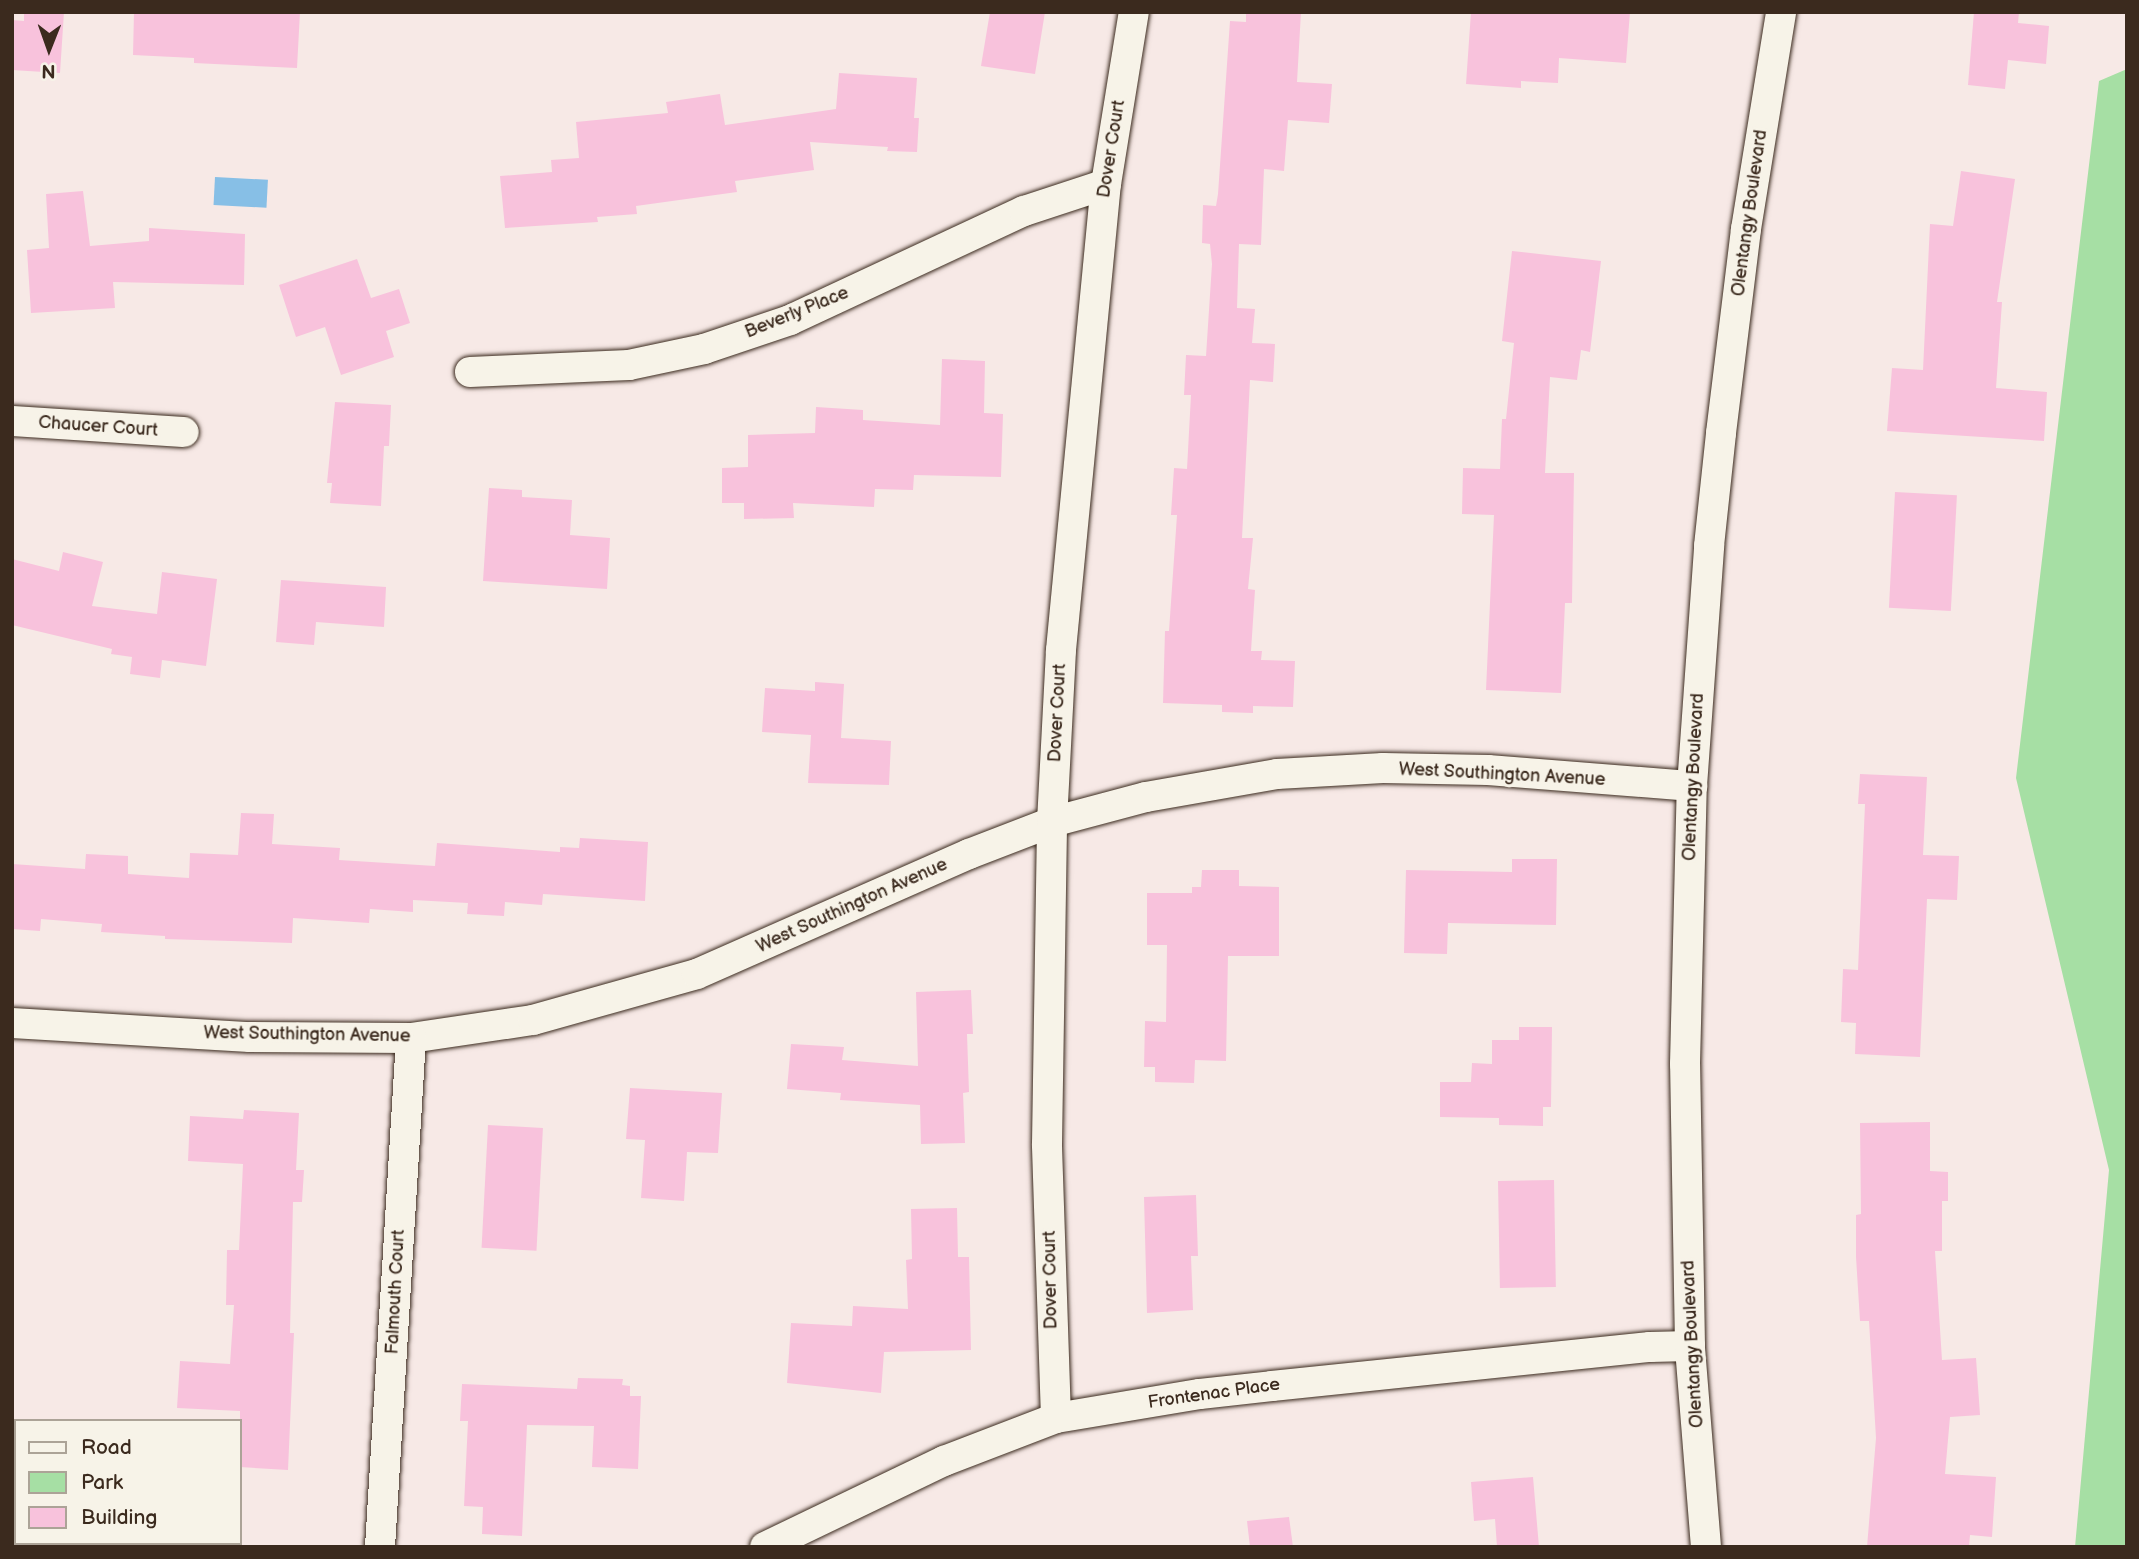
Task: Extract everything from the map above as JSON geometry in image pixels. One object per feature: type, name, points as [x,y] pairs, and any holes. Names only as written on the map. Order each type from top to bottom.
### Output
[{"type":"street","name":"Dover Court","points":[[1056,1418],[1047,1144],[1052,822],[1062,650],[1106,184],[1134,12]]},
{"type":"street","name":"Olentangy Boulevard","points":[[1706,1547],[1690,1346],[1685,1064],[1692,786],[1709,546],[1721,433],[1746,229],[1781,12]]},
{"type":"street","name":"Beverly Place","points":[[470,372],[629,365],[705,349],[790,320],[1024,211],[1106,184]]},
{"type":"street","name":"Chaucer Court","points":[[12,421],[184,432]]},
{"type":"street","name":"West Southington Avenue","points":[[12,1023],[250,1037],[411,1038],[533,1020],[697,974],[969,854],[1052,822],[1146,797],[1277,774],[1383,768],[1488,770],[1692,786]]},
{"type":"street","name":"Falmouth Court","points":[[380,1547],[411,1038]]},
{"type":"street","name":"Frontenac Place","points":[[765,1547],[944,1461],[1056,1418],[1248,1389],[1650,1347],[1690,1346]]},
{"type":"green space","points":[[2127,69],[2127,1547],[2075,1547],[2109,1170],[2016,778],[2099,81]]},
{"type":"water","points":[[215,177],[268,180],[266,208],[214,205]]},
{"type":"building","points":[[24,12],[64,12],[60,73],[12,70],[12,20],[24,21]]},
{"type":"building","points":[[134,12],[300,12],[297,68],[194,63],[194,58],[133,55]]},
{"type":"building","points":[[990,12],[1045,12],[1035,74],[981,66]]},
{"type":"building","points":[[1246,12],[1301,12],[1297,82],[1332,84],[1329,123],[1288,120],[1284,171],[1264,169],[1261,245],[1239,244],[1237,308],[1255,309],[1252,343],[1275,344],[1273,382],[1250,380],[1242,538],[1253,538],[1248,589],[1255,590],[1251,651],[1262,651],[1261,660],[1295,661],[1293,707],[1253,706],[1253,713],[1222,712],[1222,705],[1163,703],[1165,631],[1169,631],[1177,515],[1171,515],[1174,468],[1187,469],[1191,395],[1184,395],[1186,355],[1206,356],[1212,264],[1210,244],[1202,243],[1203,205],[1216,206],[1218,194],[1230,21],[1246,22]]},
{"type":"building","points":[[1471,12],[1630,12],[1626,63],[1559,58],[1558,83],[1521,81],[1521,88],[1466,84]]},
{"type":"building","points":[[1974,12],[2019,12],[2018,23],[2049,26],[2046,64],[2008,60],[2005,89],[1968,85]]},
{"type":"building","points":[[839,73],[917,78],[914,118],[919,118],[917,152],[887,151],[888,147],[810,142],[814,170],[735,181],[737,192],[636,206],[637,214],[597,217],[598,222],[505,228],[500,176],[552,172],[551,160],[579,158],[576,122],[668,113],[666,102],[720,94],[725,125],[836,109]]},
{"type":"building","points":[[1961,171],[2015,179],[1997,302],[2002,302],[1996,388],[2047,392],[2044,441],[1887,431],[1892,368],[1923,370],[1930,224],[1953,226]]},
{"type":"building","points":[[83,191],[90,246],[149,241],[149,228],[245,234],[244,285],[113,282],[115,308],[31,313],[27,250],[49,248],[46,194]]},
{"type":"building","points":[[1512,251],[1601,261],[1590,352],[1581,350],[1577,380],[1550,377],[1545,473],[1574,473],[1572,603],[1565,603],[1561,693],[1486,690],[1494,515],[1462,514],[1463,468],[1500,469],[1502,419],[1506,419],[1514,343],[1502,341]]},
{"type":"building","points":[[357,259],[371,298],[399,289],[410,323],[386,331],[394,357],[341,375],[325,327],[296,337],[279,285]]},
{"type":"building","points":[[942,359],[985,361],[984,413],[1003,414],[1001,477],[914,475],[913,490],[875,489],[874,507],[793,503],[794,518],[744,519],[744,503],[722,503],[722,468],[748,467],[748,435],[815,433],[816,407],[863,410],[863,420],[940,425]]},
{"type":"building","points":[[335,402],[391,405],[389,446],[384,446],[381,506],[330,503],[332,483],[327,483]]},
{"type":"building","points":[[489,488],[522,490],[522,497],[572,500],[570,535],[610,538],[607,589],[483,581]]},
{"type":"building","points":[[1895,492],[1957,495],[1951,611],[1889,608]]},
{"type":"building","points":[[63,552],[103,562],[92,606],[157,614],[162,572],[217,579],[206,666],[162,660],[160,678],[130,674],[132,657],[111,654],[112,649],[12,625],[12,559],[59,571]]},
{"type":"building","points":[[281,580],[386,587],[384,627],[316,622],[314,645],[276,642]]},
{"type":"building","points":[[815,682],[844,684],[841,738],[891,741],[889,785],[808,783],[811,735],[762,732],[765,688],[815,691]]},
{"type":"building","points":[[1860,774],[1927,777],[1923,855],[1959,856],[1957,900],[1927,899],[1920,1057],[1855,1054],[1856,1023],[1841,1022],[1843,969],[1858,970],[1865,804],[1858,804]]},
{"type":"building","points":[[241,813],[274,814],[272,844],[340,848],[339,860],[435,866],[437,843],[560,852],[560,847],[579,848],[580,838],[648,842],[645,901],[543,894],[542,905],[505,902],[504,916],[467,914],[468,903],[413,900],[413,912],[370,909],[369,923],[293,918],[292,943],[165,939],[165,936],[101,932],[102,924],[41,919],[40,931],[12,929],[12,864],[85,869],[86,854],[128,856],[128,874],[189,878],[190,853],[238,855]]},
{"type":"building","points":[[1512,859],[1557,859],[1556,925],[1448,923],[1447,954],[1404,953],[1406,870],[1512,872]]},
{"type":"building","points":[[1202,870],[1239,870],[1239,886],[1279,887],[1279,956],[1228,956],[1226,1061],[1195,1060],[1194,1083],[1155,1082],[1155,1067],[1144,1067],[1145,1021],[1166,1022],[1167,945],[1147,945],[1147,893],[1192,893],[1192,887],[1201,887]]},
{"type":"building","points":[[971,990],[973,1034],[967,1034],[969,1092],[963,1093],[965,1143],[921,1144],[920,1105],[840,1100],[841,1093],[787,1089],[791,1044],[844,1047],[842,1060],[918,1066],[916,992]]},
{"type":"building","points":[[1519,1027],[1552,1027],[1551,1107],[1543,1107],[1543,1126],[1499,1125],[1499,1118],[1440,1117],[1440,1082],[1471,1082],[1472,1063],[1492,1064],[1492,1040],[1519,1040]]},
{"type":"building","points":[[630,1088],[722,1093],[718,1153],[687,1152],[684,1201],[641,1198],[645,1140],[626,1139]]},
{"type":"building","points":[[244,1110],[299,1113],[296,1170],[304,1170],[302,1202],[293,1202],[290,1333],[294,1333],[288,1470],[242,1467],[240,1411],[177,1408],[180,1361],[230,1364],[234,1305],[226,1305],[227,1250],[239,1250],[243,1164],[188,1161],[190,1116],[243,1119]]},
{"type":"building","points":[[1930,1122],[1930,1171],[1948,1172],[1948,1201],[1942,1201],[1942,1251],[1935,1251],[1942,1360],[1976,1358],[1980,1415],[1950,1417],[1945,1474],[1996,1477],[1992,1537],[1970,1535],[1969,1547],[1867,1547],[1876,1438],[1869,1321],[1860,1321],[1856,1257],[1856,1215],[1861,1214],[1860,1123]]},
{"type":"building","points":[[488,1125],[543,1128],[536,1251],[482,1248]]},
{"type":"building","points":[[1554,1180],[1556,1287],[1500,1288],[1498,1181]]},
{"type":"building","points":[[1196,1195],[1198,1256],[1191,1256],[1193,1310],[1147,1313],[1144,1197]]},
{"type":"building","points":[[957,1208],[958,1257],[969,1257],[971,1350],[884,1352],[881,1393],[787,1383],[791,1323],[852,1326],[853,1306],[908,1309],[906,1260],[912,1259],[911,1209]]},
{"type":"building","points":[[578,1378],[623,1379],[622,1385],[630,1386],[630,1396],[641,1396],[638,1469],[592,1467],[594,1426],[527,1425],[522,1536],[482,1534],[483,1507],[464,1506],[468,1421],[460,1421],[462,1384],[577,1389]]},
{"type":"building","points":[[1533,1477],[1539,1547],[1497,1547],[1495,1519],[1474,1521],[1471,1482]]},
{"type":"building","points":[[1289,1517],[1293,1547],[1250,1547],[1247,1521]]}]
